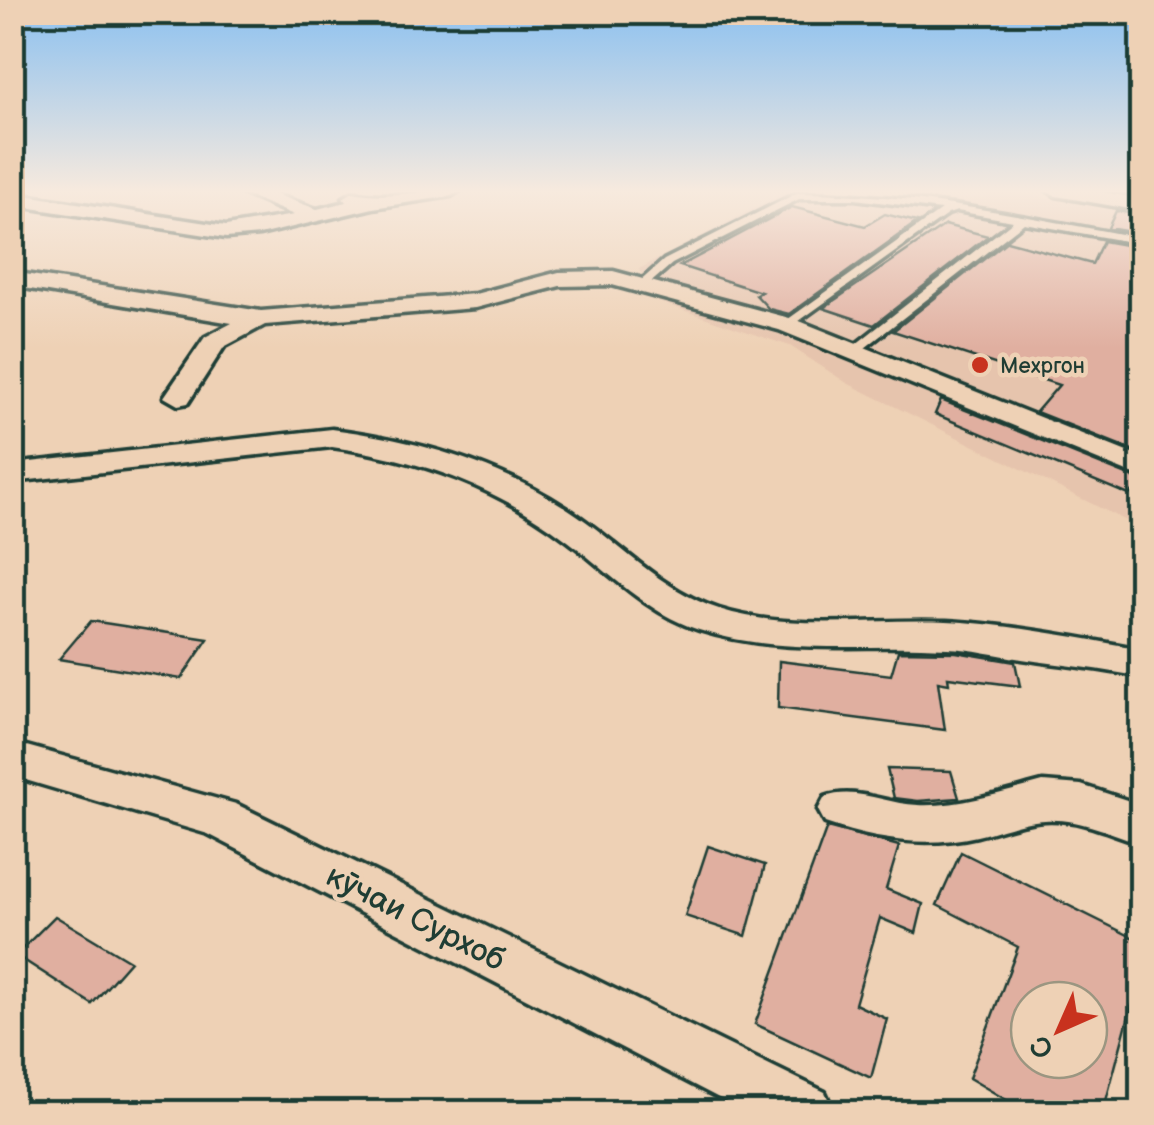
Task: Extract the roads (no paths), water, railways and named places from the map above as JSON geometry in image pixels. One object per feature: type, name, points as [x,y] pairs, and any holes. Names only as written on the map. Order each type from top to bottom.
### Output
[{"type":"street","points":[[12,279],[261,318],[475,300],[559,279],[588,276],[643,284],[788,325],[1142,469]]},
{"type":"street","points":[[178,397],[214,342],[261,318]]},
{"type":"street","points":[[12,472],[332,438],[376,442],[435,456],[488,476],[580,533],[655,594],[707,619],[746,629],[798,633],[944,634],[1142,663]]},
{"type":"street","name":"кӯчаи Сурхоб","points":[[12,759],[220,818],[806,1112]]},
{"type":"street","points":[[841,810],[919,825],[973,818],[1043,801],[1080,804],[1142,825]]},
{"type":"lane","points":[[643,284],[668,262],[706,242]]},
{"type":"lane","points":[[788,325],[902,242]]},
{"type":"lane","points":[[856,351],[993,242]]},
{"type":"place","name":"Мехргон","points":[[980,365]]}]
